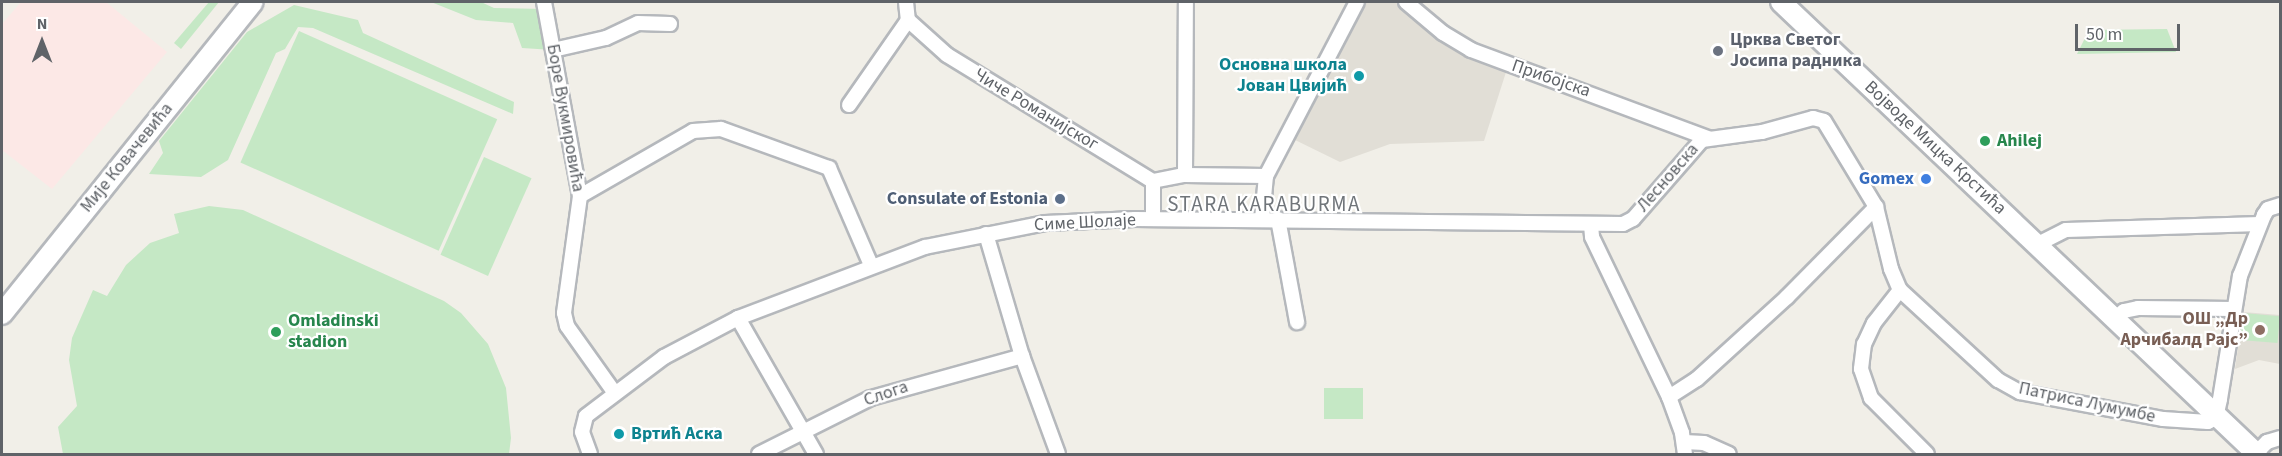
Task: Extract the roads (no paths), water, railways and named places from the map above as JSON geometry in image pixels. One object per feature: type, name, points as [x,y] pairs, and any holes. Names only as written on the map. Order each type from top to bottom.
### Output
[{"type":"street","name":"Мије Ковачевића","points":[[2,314],[253,2]]},
{"type":"street","name":"Боре Вукмировића","points":[[544,2],[580,196],[564,313],[567,326],[614,392]]},
{"type":"street","points":[[849,105],[909,20],[906,2]]},
{"type":"street","points":[[1185,175],[1186,2]]},
{"type":"street","points":[[1262,219],[1266,176],[1357,2]]},
{"type":"street","name":"Прибојска","points":[[1406,2],[1443,33],[1477,53],[1708,138]]},
{"type":"street","name":"Војводе Мицка Крстића","points":[[1781,2],[2038,244],[2256,454]]},
{"type":"street","name":"Чиче Романијског","points":[[909,20],[947,55],[984,81],[1153,181]]},
{"type":"street","points":[[553,50],[606,38],[638,23],[670,24]]},
{"type":"street","name":"Лесновска","points":[[1591,225],[1630,221],[1693,147],[1708,138],[1762,132],[1819,119],[1876,207]]},
{"type":"street","points":[[580,196],[693,131],[721,129],[829,168],[871,265]]},
{"type":"street","points":[[1153,219],[1153,181],[1185,175],[1266,176]]},
{"type":"street","points":[[2216,417],[2240,276],[2268,209],[2280,205]]},
{"type":"street","points":[[1669,397],[1697,379],[1787,297],[1876,207]]},
{"type":"street","name":"Патриса Лумумбе","points":[[1876,207],[1891,269],[1900,290],[1998,381],[2020,392],[2163,419],[2204,423],[2216,417]]},
{"type":"street","name":"Симе Шолаје","points":[[614,392],[675,351],[738,318],[871,265],[986,234],[1044,223],[1153,219],[1278,219],[1511,220],[1591,225]]},
{"type":"street","points":[[1278,219],[1298,322]]},
{"type":"street","points":[[2038,244],[2066,230],[2260,224]]},
{"type":"street","points":[[1591,225],[1592,237],[1669,397],[1685,448],[1704,443],[1729,454]]},
{"type":"street","points":[[986,234],[1022,356],[1058,454]]},
{"type":"street","points":[[1900,290],[1871,328],[1861,369],[1871,398],[1927,454]]},
{"type":"street","points":[[2115,319],[2127,310],[2138,308],[2234,309]]},
{"type":"street","points":[[738,318],[816,454]]},
{"type":"street","name":"Слога","points":[[759,454],[803,430],[895,390],[1022,356]]},
{"type":"street","points":[[590,454],[583,439],[583,424],[592,410],[614,392]]},
{"type":"street","points":[[2256,454],[2267,442],[2280,438]]},
{"type":"place","name":"Црква Светог Јосипа радника","points":[[1718,51]]},
{"type":"place","name":"Основна школа Јован Цвијић","points":[[1359,76]]},
{"type":"place","name":"Ahilej","points":[[1985,141]]},
{"type":"place","name":"Gomex","points":[[1926,179]]},
{"type":"place","name":"Consulate of Estonia","points":[[1060,199]]},
{"type":"place","name":"ОШ „Др Арчибалд Рајс”","points":[[2260,330]]},
{"type":"place","name":"Omladinski stadion","points":[[276,332]]},
{"type":"place","name":"Вртић Аска","points":[[619,434]]},
{"type":"district","name":"STARA KARABURMA","points":[[1264,204]]}]
